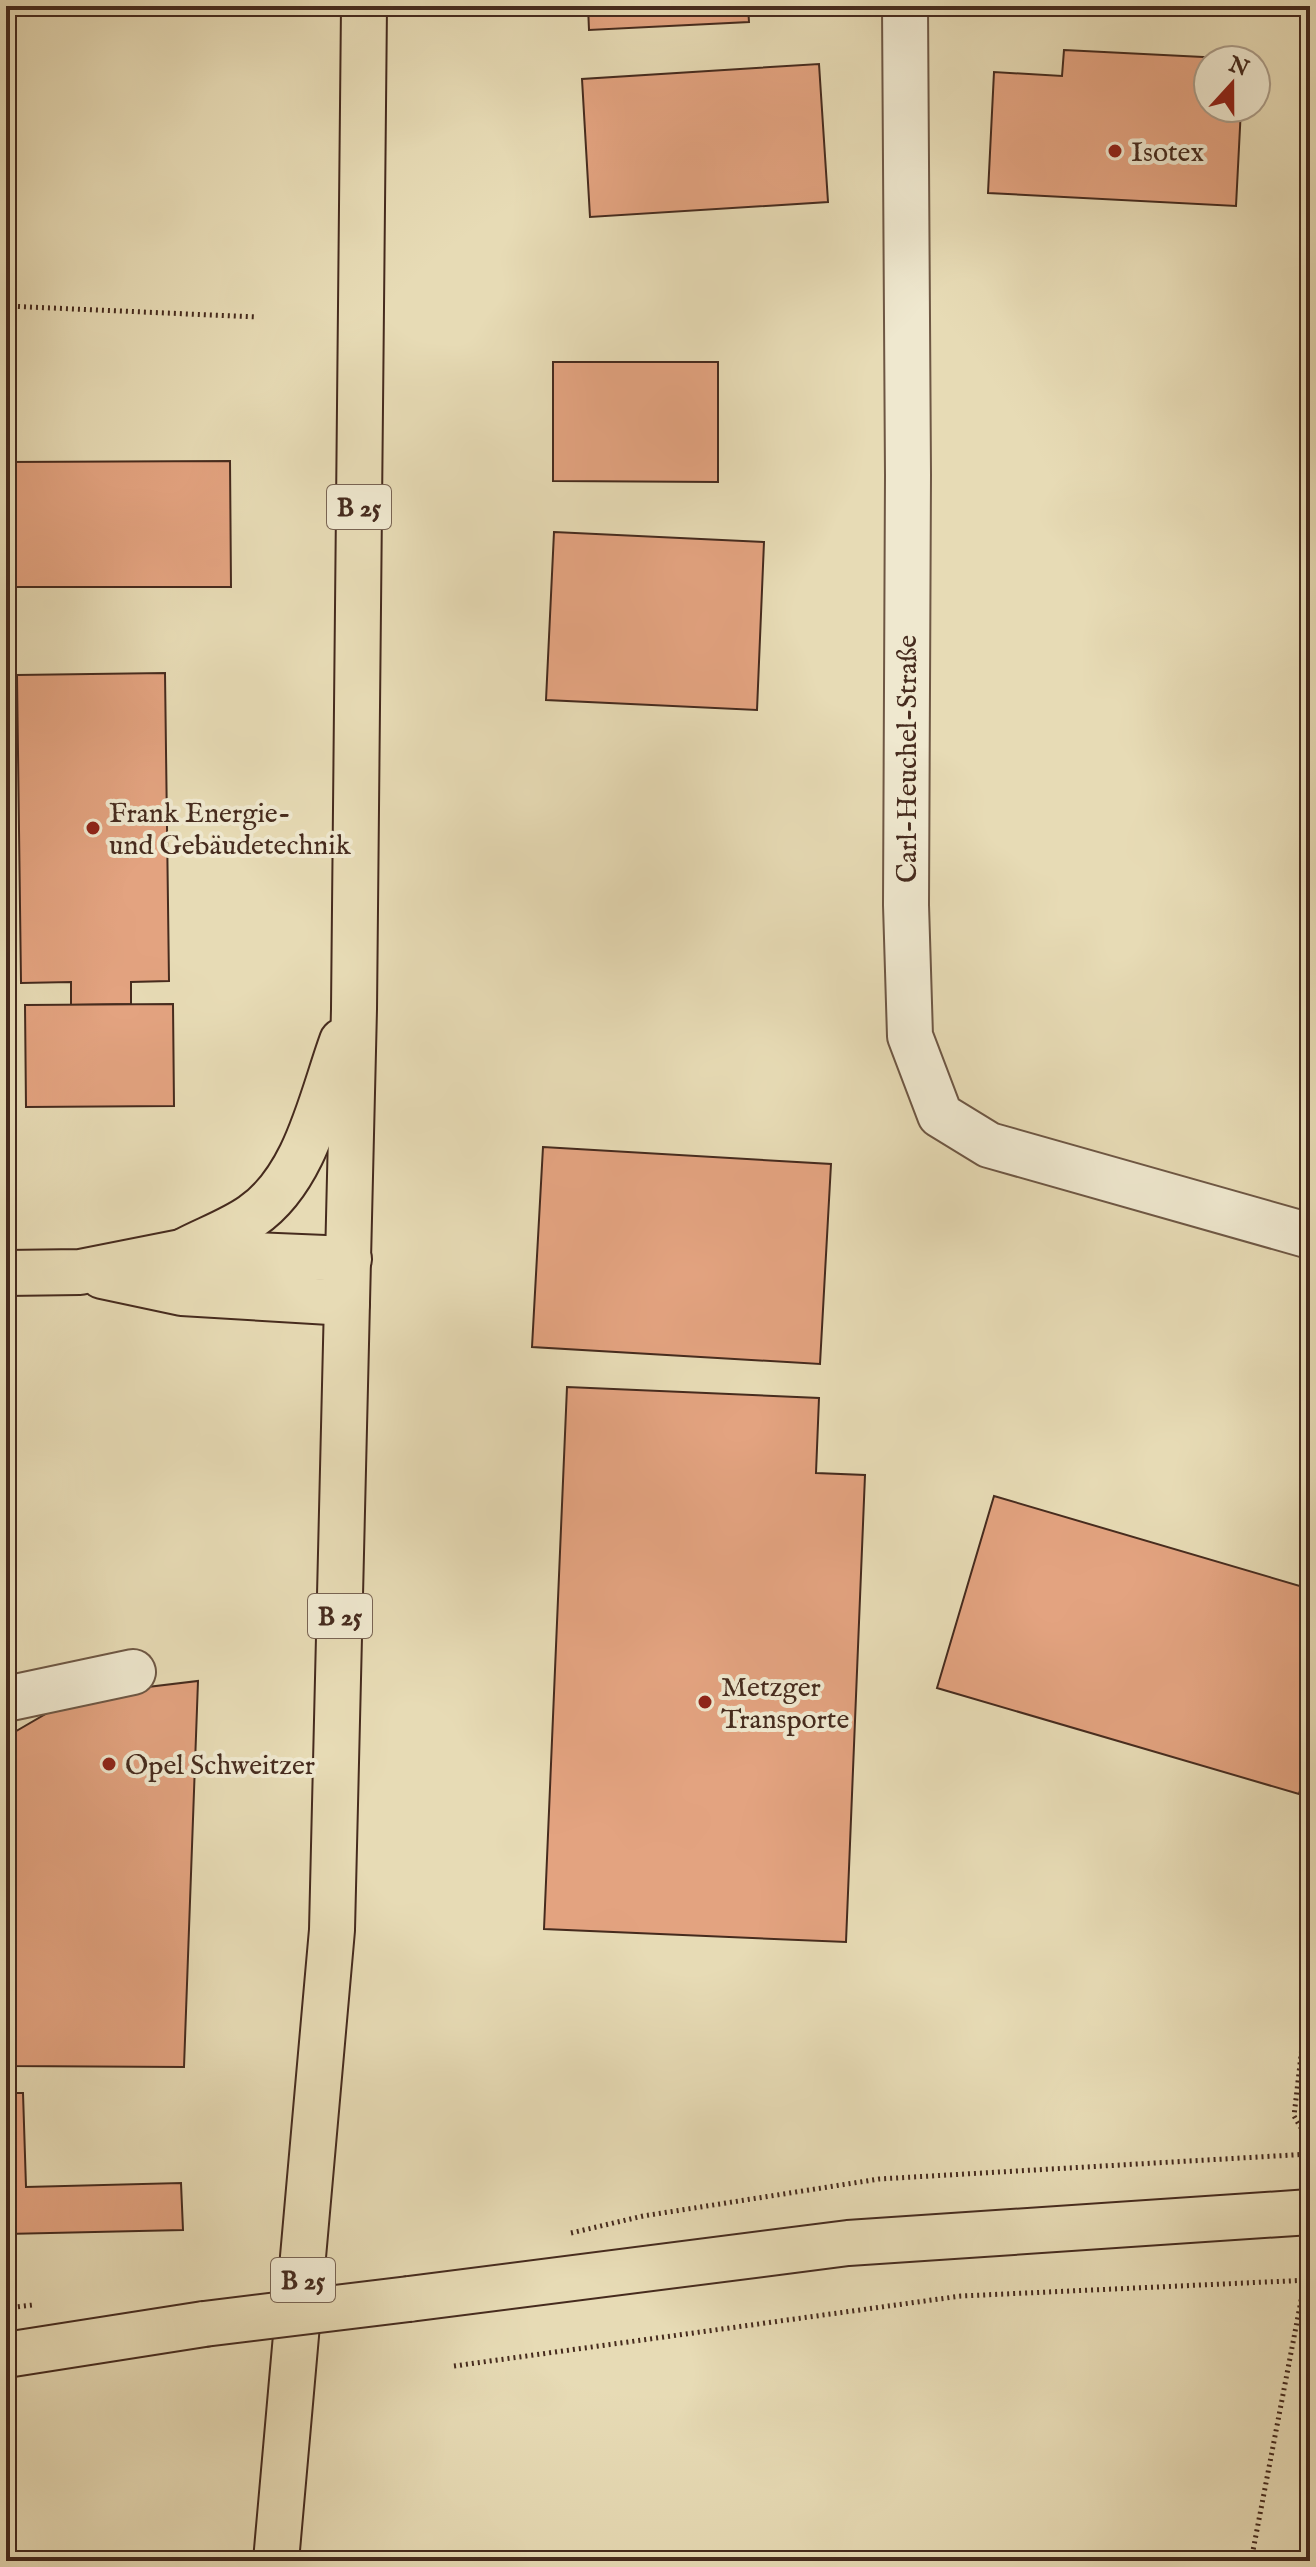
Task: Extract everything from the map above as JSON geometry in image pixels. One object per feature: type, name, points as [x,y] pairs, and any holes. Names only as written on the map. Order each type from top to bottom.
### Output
[{"type":"main road","name":"B 25","points":[[276,2561],[332,1930],[354,1009],[364,6]]},
{"type":"main road","points":[[181,1252],[252,1216],[279,1193],[298,1162],[354,1009]]},
{"type":"main road","points":[[6,1273],[80,1272],[181,1252],[349,1259]]},
{"type":"main road","points":[[80,1272],[182,1293],[347,1303]]},
{"type":"main road","points":[[6,2355],[204,2324],[848,2243],[1306,2212]]},
{"type":"street","name":"Carl-Heuchel-Straße","points":[[905,6],[908,459],[906,905],[910,1036],[940,1115],[989,1145],[1310,1236]]},
{"type":"street","points":[[6,1699],[133,1672]]},
{"type":"path","points":[[6,306],[257,317]]},
{"type":"path","points":[[1310,2045],[1302,2047],[1294,2116],[1310,2143]]},
{"type":"path","points":[[569,2233],[643,2216],[879,2179],[1310,2154]]},
{"type":"path","points":[[1251,2561],[1308,2280],[1306,2212]]},
{"type":"path","points":[[454,2366],[961,2296],[1308,2280]]},
{"type":"building","points":[[588,6],[748,6],[749,22],[589,30]]},
{"type":"building","name":"Isotex","points":[[1064,50],[1192,56],[1192,124],[1240,124],[1236,206],[988,193],[994,72],[1062,76]]},
{"type":"building","points":[[819,64],[828,202],[590,217],[582,79]]},
{"type":"building","points":[[553,362],[718,362],[718,482],[553,481]]},
{"type":"building","points":[[230,461],[231,587],[6,587],[6,462]]},
{"type":"building","points":[[554,532],[764,542],[757,710],[546,700]]},
{"type":"building","name":"Frank Energie- und Gebäudetechnik","points":[[165,673],[169,981],[131,982],[131,1004],[71,1005],[71,982],[21,983],[17,675]]},
{"type":"building","points":[[173,1004],[174,1106],[26,1107],[25,1005]]},
{"type":"building","points":[[543,1147],[831,1164],[820,1364],[532,1347]]},
{"type":"building","name":"Metzger Transporte","points":[[567,1387],[819,1398],[816,1473],[865,1475],[846,1942],[544,1929]]},
{"type":"building","points":[[994,1496],[1310,1589],[1310,1756],[1299,1794],[937,1688]]},
{"type":"building","points":[[198,1681],[184,2067],[6,2066],[6,1737],[56,1708],[106,1692]]},
{"type":"building","points":[[6,2093],[23,2093],[26,2187],[181,2183],[183,2230],[6,2234]]},
{"type":"place","name":"Isotex","points":[[1115,151]]},
{"type":"place","name":"Frank Energie- und Gebäudetechnik","points":[[93,828]]},
{"type":"place","name":"Metzger Transporte","points":[[705,1702]]},
{"type":"place","name":"Opel Schweitzer","points":[[109,1764]]}]
